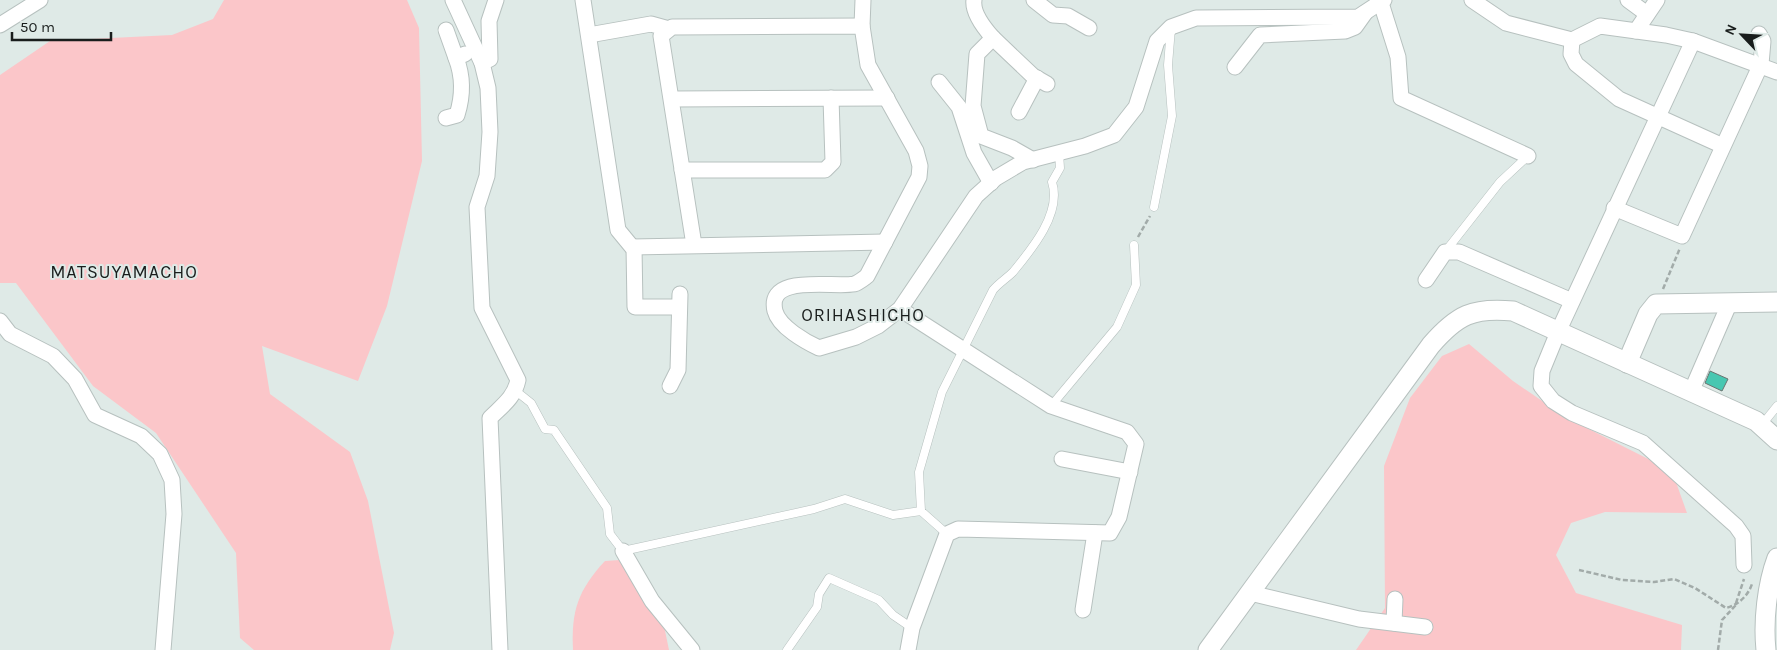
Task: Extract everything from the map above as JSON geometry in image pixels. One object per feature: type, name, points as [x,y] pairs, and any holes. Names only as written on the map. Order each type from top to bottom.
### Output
[{"type":"street","points":[[0,25],[40,0]]},
{"type":"street","points":[[453,0],[479,57],[488,88],[490,132],[488,176],[477,206],[482,308],[518,380],[516,391],[510,400],[490,418],[500,650]]},
{"type":"street","points":[[456,58],[479,57],[490,59],[488,21],[496,0]]},
{"type":"street","points":[[583,0],[618,230],[632,247],[885,242]]},
{"type":"street","points":[[863,0],[862,26],[868,65],[920,158],[919,177],[867,276],[855,284],[790,286],[780,291],[774,301],[776,313],[782,322],[808,343],[819,348],[856,337],[878,326],[900,309],[976,196],[991,183],[1023,162],[1103,141],[1114,135],[1136,107],[1150,57],[1157,41],[1171,27],[1196,18],[1358,17],[1382,1],[1398,57],[1401,98],[1528,156]]},
{"type":"street","points":[[974,0],[973,5],[984,29],[1042,81],[1019,112]]},
{"type":"street","points":[[1035,0],[1053,15],[1068,16],[1089,28]]},
{"type":"street","points":[[1472,0],[1506,23],[1572,40],[1600,26],[1636,31],[1692,42],[1761,64],[1777,72]]},
{"type":"street","points":[[1628,0],[1647,14]]},
{"type":"street","points":[[1636,31],[1657,0]]},
{"type":"street","points":[[1235,67],[1260,34],[1345,31],[1355,28],[1365,13]]},
{"type":"street","points":[[589,35],[651,24],[669,29]]},
{"type":"street","points":[[694,245],[661,36],[672,27],[862,26]]},
{"type":"street","points":[[446,30],[461,72],[460,105],[456,115],[446,118]]},
{"type":"street","points":[[1614,208],[1682,236],[1761,64],[1763,41],[1759,34]]},
{"type":"street","points":[[993,38],[978,54],[973,106],[977,124],[981,136],[1012,148],[1033,160]]},
{"type":"street","points":[[1572,40],[1571,54],[1576,64],[1619,99],[1723,146]]},
{"type":"street","points":[[1692,42],[1558,332],[1542,371],[1541,386],[1553,401],[1572,413],[1643,443],[1736,526],[1743,536],[1744,564]]},
{"type":"street","points":[[939,82],[959,107],[974,153],[991,183]]},
{"type":"street","points":[[682,170],[825,170],[833,162],[831,98]]},
{"type":"street","points":[[672,99],[887,98]]},
{"type":"street","points":[[634,247],[635,307],[679,301],[678,370],[670,386]]},
{"type":"street","points":[[1426,280],[1445,252],[1459,252],[1475,257],[1572,301]]},
{"type":"street","points":[[1691,392],[1730,302]]},
{"type":"street","points":[[1627,364],[1648,314],[1656,304],[1777,302]]},
{"type":"street","points":[[900,309],[1051,406],[1127,432],[1136,444],[1119,517],[1110,533],[958,529],[947,534],[912,628],[908,650]]},
{"type":"street","points":[[1208,650],[1448,325],[1466,314],[1492,309],[1513,310],[1627,364],[1756,421],[1777,440]]},
{"type":"street","points":[[0,321],[10,334],[53,356],[75,379],[94,415],[141,436],[160,454],[172,480],[174,514],[163,650]]},
{"type":"street","points":[[1062,459],[1130,472]]},
{"type":"street","points":[[1083,610],[1095,533]]},
{"type":"street","points":[[623,551],[652,601],[692,650]]},
{"type":"street","points":[[1766,650],[1765,638],[1771,573],[1777,558]]},
{"type":"street","points":[[1250,593],[1359,619],[1425,627]]},
{"type":"street","points":[[1394,623],[1395,599]]},
{"type":"lane","points":[[1154,207],[1172,116],[1168,65],[1171,27]]},
{"type":"lane","points":[[947,534],[921,511],[919,472],[942,392],[993,290],[1002,279],[1011,274],[1047,224],[1055,193],[1052,182],[1060,168],[1059,153]]},
{"type":"lane","points":[[1445,252],[1500,182],[1528,156]]},
{"type":"lane","points":[[1051,406],[1117,328],[1136,285],[1134,245]]},
{"type":"lane","points":[[516,391],[531,403],[545,429],[554,430],[607,508],[610,534],[623,551],[814,509],[845,499],[893,515],[921,511]]},
{"type":"lane","points":[[1761,426],[1777,406]]},
{"type":"lane","points":[[787,650],[817,607],[819,594],[829,578],[879,600],[893,615],[912,628]]},
{"type":"path","points":[[1134,245],[1154,207]]},
{"type":"path","points":[[1656,304],[1679,252],[1682,236]]},
{"type":"path","points":[[1735,606],[1744,583],[1744,564]]},
{"type":"path","points":[[1579,570],[1622,580],[1654,582],[1674,579],[1694,588],[1726,608],[1735,606]]},
{"type":"path","points":[[1718,650],[1722,620],[1750,590],[1753,581]]},
{"type":"shaded area","points":[[224,0],[407,0],[419,28],[422,161],[387,306],[358,381],[262,346],[270,394],[350,452],[368,501],[394,633],[390,650],[254,650],[240,638],[236,553],[156,433],[93,386],[16,283],[0,283],[0,75],[50,41],[172,35],[213,19]]},
{"type":"shaded area","points":[[1469,344],[1513,381],[1567,418],[1672,471],[1687,513],[1605,512],[1571,523],[1556,555],[1576,593],[1682,625],[1681,650],[1356,650],[1385,608],[1384,466],[1410,398],[1442,356]]},
{"type":"shaded area","points":[[620,560],[664,626],[669,650],[573,650],[573,624],[582,592],[605,561]]},
{"type":"building","points":[[1710,371],[1728,379],[1722,391],[1705,383]]},
{"type":"district","name":"MATSUYAMACHO","points":[[124,272]]},
{"type":"district","name":"ORIHASHICHO","points":[[863,315]]}]
